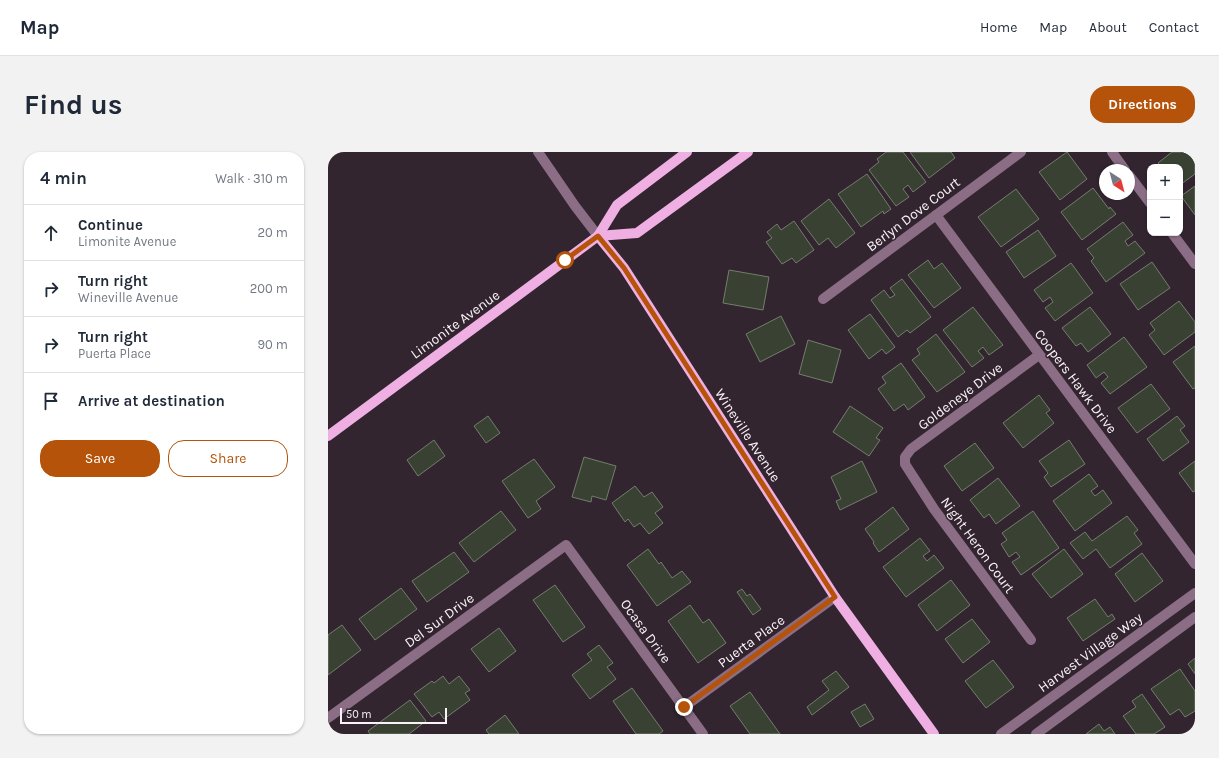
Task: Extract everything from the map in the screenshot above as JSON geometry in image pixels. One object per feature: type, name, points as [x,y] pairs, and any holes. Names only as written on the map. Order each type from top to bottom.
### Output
[{"type":"main road","name":"Limonite Avenue","points":[[328,436],[598,236],[617,205],[687,152]]},
{"type":"main road","points":[[598,236],[637,233],[748,152]]},
{"type":"main road","name":"Wineville Avenue","points":[[598,236],[624,268],[835,597],[934,734]]},
{"type":"street","name":"Wineville Avenue","points":[[538,152],[575,206],[598,236]]},
{"type":"street","name":"Berlyn Dove Court","points":[[823,299],[1020,152]]},
{"type":"street","points":[[1112,152],[1121,164]]},
{"type":"street","points":[[1135,183],[1148,200]]},
{"type":"street","name":"Coopers Hawk Drive","points":[[936,215],[1195,564]]},
{"type":"street","points":[[1174,236],[1195,264]]},
{"type":"street","name":"Goldeneye Drive","points":[[905,464],[905,457],[911,449],[1039,355]]},
{"type":"street","name":"Night Heron Court","points":[[905,464],[934,509],[1031,640]]},
{"type":"street","name":"Ocasa Drive","points":[[566,545],[703,734]]},
{"type":"street","name":"Del Sur Drive","points":[[328,718],[566,545]]},
{"type":"street","name":"Harvest Village Way","points":[[1001,734],[1195,593]]},
{"type":"street","name":"Puerta Place","points":[[684,707],[835,597]]},
{"type":"street","points":[[1036,734],[1195,617]]},
{"type":"building","points":[[886,152],[903,152],[926,182],[913,192],[908,185],[903,189],[909,197],[896,206],[869,170],[879,162],[877,159]]},
{"type":"building","points":[[910,152],[951,152],[955,158],[929,178]]},
{"type":"building","points":[[1067,152],[1087,179],[1060,200],[1039,172]]},
{"type":"building","points":[[1172,152],[1195,152],[1195,174],[1183,183],[1183,164],[1158,163]]},
{"type":"building","points":[[867,174],[891,209],[884,214],[883,211],[861,227],[838,194]]},
{"type":"building","points":[[1195,186],[1195,215],[1183,199],[1183,195]]},
{"type":"building","points":[[1093,188],[1099,196],[1099,200],[1102,200],[1109,209],[1110,207],[1116,214],[1082,240],[1061,212]]},
{"type":"building","points":[[1016,189],[1039,219],[1001,247],[978,217]]},
{"type":"building","points":[[829,199],[855,233],[836,248],[828,238],[819,245],[801,221]]},
{"type":"building","points":[[794,221],[814,250],[796,263],[792,258],[782,264],[766,242],[772,238],[767,232],[777,224],[781,230]]},
{"type":"building","points":[[1123,222],[1133,235],[1125,241],[1128,246],[1135,241],[1145,253],[1106,282],[1091,261],[1094,258],[1087,249]]},
{"type":"building","points":[[1038,230],[1056,256],[1024,278],[1006,252]]},
{"type":"building","points":[[928,260],[934,269],[942,263],[961,288],[934,308],[908,275]]},
{"type":"building","points":[[1152,262],[1170,288],[1138,310],[1120,284]]},
{"type":"building","points":[[1071,263],[1093,293],[1055,321],[1045,308],[1053,302],[1050,297],[1043,302],[1034,290]]},
{"type":"building","points":[[729,270],[769,277],[763,310],[723,303]]},
{"type":"building","points":[[902,279],[931,317],[910,333],[907,330],[898,337],[871,300],[884,290],[890,298],[895,295],[890,288]]},
{"type":"building","points":[[1179,301],[1195,322],[1195,332],[1164,355],[1149,335],[1155,330],[1150,323]]},
{"type":"building","points":[[973,307],[1003,345],[989,355],[983,347],[978,351],[984,358],[972,367],[943,330]]},
{"type":"building","points":[[1090,307],[1111,334],[1088,352],[1081,343],[1076,346],[1062,328]]},
{"type":"building","points":[[870,314],[895,347],[886,354],[882,349],[869,359],[848,330]]},
{"type":"building","points":[[781,316],[795,344],[760,362],[746,334]]},
{"type":"building","points":[[936,334],[965,372],[937,392],[912,360],[920,354],[917,349]]},
{"type":"building","points":[[1124,337],[1147,367],[1110,394],[1101,383],[1108,377],[1104,372],[1096,378],[1087,365]]},
{"type":"building","points":[[808,340],[841,350],[832,383],[799,374]]},
{"type":"building","points":[[1195,346],[1195,388],[1193,389],[1173,362]]},
{"type":"building","points":[[901,363],[925,397],[908,410],[904,404],[894,411],[878,389],[886,383],[882,377]]},
{"type":"building","points":[[1151,384],[1170,409],[1137,433],[1118,408]]},
{"type":"building","points":[[1039,395],[1050,410],[1046,413],[1054,423],[1023,448],[1003,423]]},
{"type":"building","points":[[850,406],[883,428],[876,438],[880,440],[869,456],[833,432]]},
{"type":"building","points":[[488,416],[500,433],[486,443],[474,426]]},
{"type":"building","points":[[1177,416],[1185,426],[1180,430],[1189,442],[1163,461],[1147,439]]},
{"type":"building","points":[[434,440],[445,456],[418,476],[407,460]]},
{"type":"building","points":[[1069,440],[1085,464],[1051,487],[1044,477],[1048,473],[1039,461]]},
{"type":"building","points":[[975,443],[994,468],[962,491],[944,466]]},
{"type":"building","points":[[584,457],[616,466],[606,500],[592,496],[591,502],[572,497]]},
{"type":"building","points":[[534,459],[555,487],[536,501],[541,509],[528,518],[502,481]]},
{"type":"building","points":[[862,461],[877,492],[840,510],[836,501],[841,499],[831,477]]},
{"type":"building","points":[[1195,461],[1195,491],[1193,492],[1179,473]]},
{"type":"building","points":[[1089,474],[1098,486],[1091,491],[1095,496],[1103,490],[1112,503],[1075,531],[1053,501]]},
{"type":"building","points":[[998,478],[1020,506],[996,524],[989,514],[984,518],[970,500]]},
{"type":"building","points":[[635,486],[644,497],[652,492],[663,507],[655,513],[663,523],[649,534],[640,523],[634,527],[628,519],[625,522],[612,503]]},
{"type":"building","points":[[893,507],[909,529],[879,552],[865,529]]},
{"type":"building","points":[[501,511],[516,530],[474,562],[459,543]]},
{"type":"building","points":[[1033,511],[1059,548],[1021,575],[1012,562],[1020,557],[1016,552],[1009,557],[1001,544],[1007,540],[1002,533]]},
{"type":"building","points":[[1127,516],[1138,530],[1134,533],[1142,544],[1110,568],[1096,549],[1083,559],[1070,543],[1085,532],[1092,541]]},
{"type":"building","points":[[920,538],[930,551],[923,556],[927,561],[934,555],[944,568],[906,597],[883,567]]},
{"type":"building","points":[[648,549],[659,564],[661,562],[672,578],[682,571],[691,582],[657,606],[627,565]]},
{"type":"building","points":[[1064,549],[1083,574],[1051,598],[1032,574]]},
{"type":"building","points":[[454,552],[469,572],[427,602],[412,581]]},
{"type":"building","points":[[1142,553],[1163,581],[1135,602],[1115,574]]},
{"type":"building","points":[[951,580],[970,605],[937,631],[918,605]]},
{"type":"building","points":[[555,585],[585,627],[563,642],[533,600]]},
{"type":"building","points":[[401,588],[417,609],[375,640],[359,619]]},
{"type":"building","points":[[742,589],[747,596],[750,594],[761,609],[753,615],[737,592]]},
{"type":"building","points":[[1095,599],[1108,617],[1112,614],[1115,619],[1083,641],[1067,618]]},
{"type":"building","points":[[690,605],[703,623],[709,619],[726,643],[698,663],[668,621]]},
{"type":"building","points":[[972,619],[990,642],[963,663],[945,639]]},
{"type":"building","points":[[342,625],[361,650],[328,675],[328,635]]},
{"type":"building","points":[[499,628],[516,651],[489,672],[471,649]]},
{"type":"building","points":[[599,645],[613,663],[607,667],[616,679],[590,699],[572,675],[592,660],[587,654]]},
{"type":"building","points":[[1195,658],[1195,674],[1188,664]]},
{"type":"building","points":[[993,660],[1014,687],[986,708],[965,681]]},
{"type":"building","points":[[1180,669],[1195,691],[1195,711],[1185,717],[1179,709],[1170,715],[1151,689]]},
{"type":"building","points":[[836,671],[849,687],[812,715],[807,707],[829,690],[822,681]]},
{"type":"building","points":[[443,676],[449,684],[459,676],[470,690],[465,693],[470,700],[444,719],[439,712],[432,717],[414,694],[432,681],[434,683]]},
{"type":"building","points":[[632,688],[663,731],[659,734],[636,734],[613,701]]},
{"type":"building","points":[[750,692],[780,734],[750,734],[730,706]]},
{"type":"building","points":[[1142,694],[1165,727],[1154,734],[1136,734],[1123,716],[1136,707],[1132,701]]},
{"type":"building","points":[[410,700],[426,721],[409,734],[370,734],[368,731]]},
{"type":"building","points":[[865,704],[874,719],[860,727],[851,712]]},
{"type":"building","points":[[505,715],[519,734],[489,734],[486,730]]},
{"type":"building","points":[[1099,724],[1104,731],[1110,727],[1115,734],[1086,734]]},
{"type":"route","points":[[565,260],[598,236],[624,268],[835,597],[684,707]]}]
